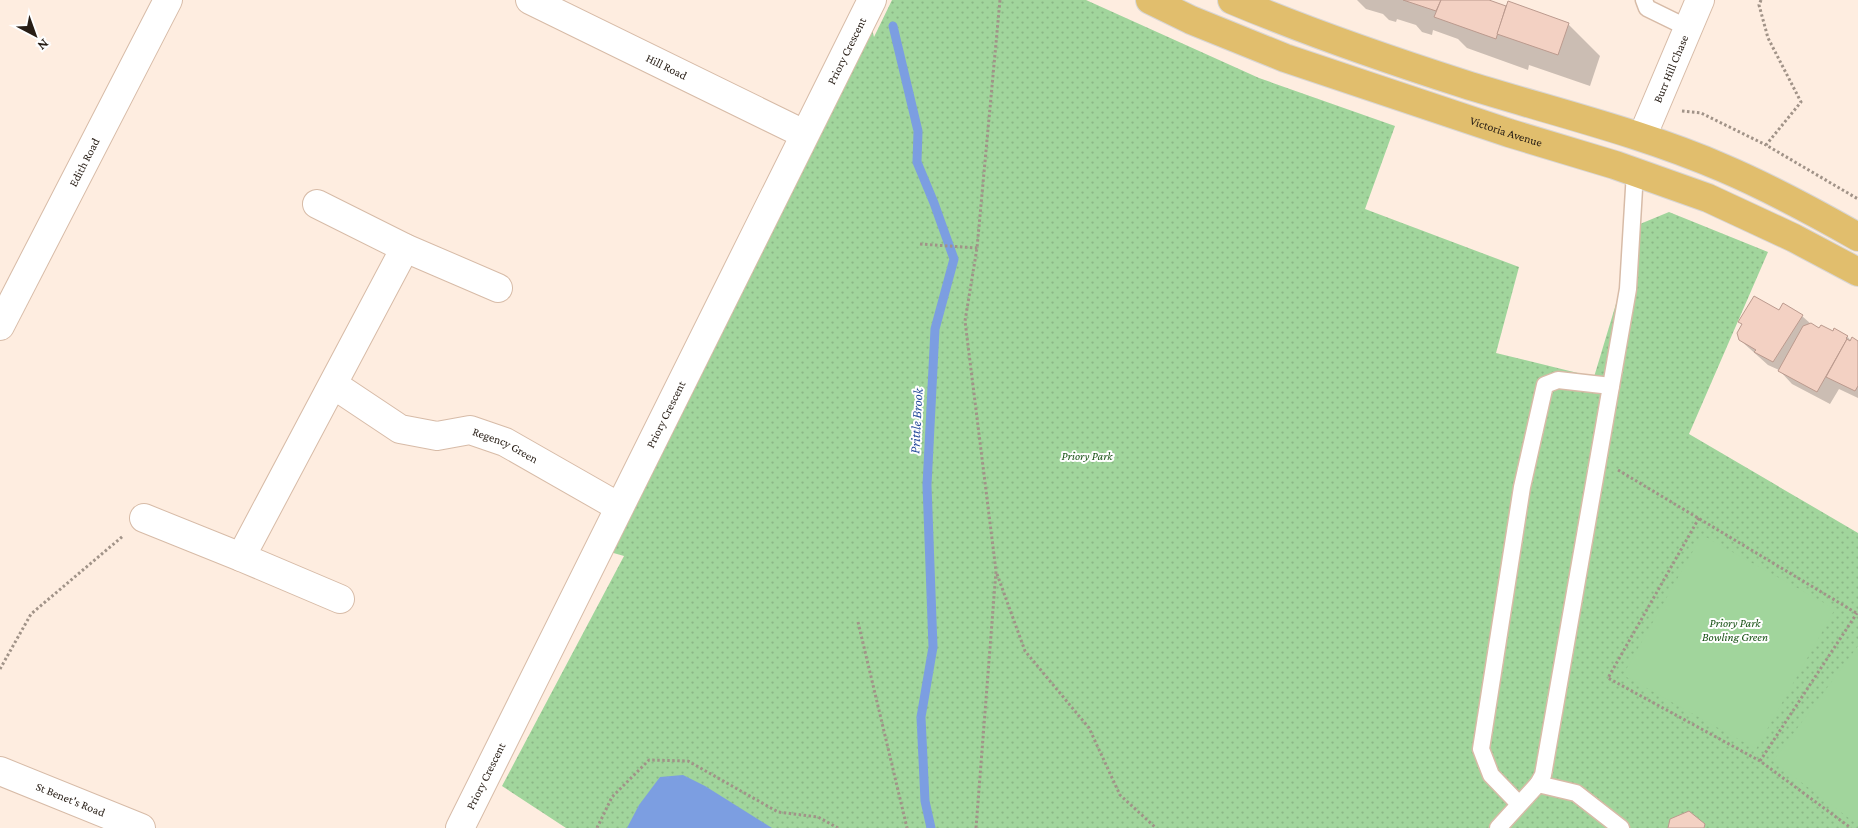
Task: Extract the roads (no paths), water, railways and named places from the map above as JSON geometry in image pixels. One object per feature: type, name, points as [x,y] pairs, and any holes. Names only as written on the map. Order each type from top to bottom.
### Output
[{"type":"highway","name":"Victoria Avenue","points":[[1150,0],[1191,20],[1285,58],[1509,133],[1635,172],[1708,198],[1794,238],[1858,272]]},
{"type":"highway","points":[[1232,0],[1298,27],[1463,84],[1642,137],[1723,168],[1810,210],[1858,237]]},
{"type":"street","name":"Edith Road","points":[[0,326],[168,0]]},
{"type":"street","name":"Hill Road","points":[[530,0],[804,134]]},
{"type":"street","name":"Priory Crescent","points":[[460,828],[872,0]]},
{"type":"street","name":"Burr Hill Chase","points":[[1642,137],[1700,0]]},
{"type":"street","points":[[317,204],[405,248],[498,288]]},
{"type":"street","points":[[241,558],[405,248]]},
{"type":"street","name":"Regency Green","points":[[334,385],[400,430],[437,436],[470,430],[505,442],[619,507]]},
{"type":"street","points":[[144,518],[340,599]]},
{"type":"street","name":"St Benet's Road","points":[[0,771],[141,828]]},
{"type":"lane","points":[[1644,0],[1647,8],[1688,28]]},
{"type":"lane","points":[[1498,828],[1538,784],[1543,774],[1628,289],[1635,172]]},
{"type":"lane","points":[[1520,804],[1491,775],[1481,749],[1522,487],[1545,385],[1558,380],[1611,386]]},
{"type":"lane","points":[[1538,784],[1576,793],[1621,828]]},
{"type":"water","points":[[683,775],[705,786],[772,828],[627,828],[639,805],[660,777]]},
{"type":"waterway","name":"Prittle Brook","points":[[893,26],[918,131],[917,162],[954,259],[935,329],[927,485],[933,647],[921,717],[925,801],[931,828]]},
{"type":"park label","name":"Priory Park","points":[[1087,456]]},
{"type":"park label","name":"Priory Park Bowling Green","points":[[1735,630]]}]
